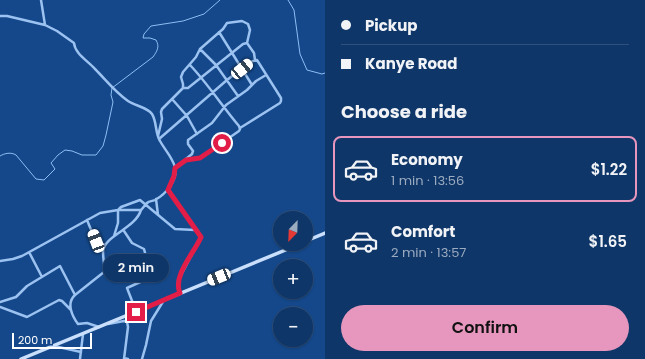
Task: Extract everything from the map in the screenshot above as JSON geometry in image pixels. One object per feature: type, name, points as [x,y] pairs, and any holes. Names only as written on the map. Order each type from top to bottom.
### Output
[{"type":"main road","points":[[313,239],[325,233]]},
{"type":"main road","points":[[21,359],[283,251]]},
{"type":"street","points":[[41,0],[45,25]]},
{"type":"street","points":[[0,16],[7,16],[45,25],[58,30],[74,43],[78,51],[120,95],[129,102],[149,111],[156,124],[158,138],[168,153],[175,168],[174,176],[168,190],[146,204],[135,221],[105,245],[103,252],[104,272],[75,295],[71,302],[71,310]]},
{"type":"street","points":[[183,88],[184,84],[181,76],[196,57],[200,49],[228,23],[244,21],[250,28],[247,43],[254,53],[256,60],[281,98],[281,101],[240,128],[239,131],[200,158],[186,160]]},
{"type":"street","points":[[219,32],[252,85]]},
{"type":"street","points":[[158,138],[161,110],[165,104],[183,88],[188,88],[232,52],[243,44],[247,43]]},
{"type":"street","points":[[200,49],[216,65],[238,96]]},
{"type":"street","points":[[158,138],[187,116],[227,80],[250,62],[256,60]]},
{"type":"street","points":[[190,65],[214,92],[224,108],[240,128]]},
{"type":"street","points":[[175,168],[192,154],[193,151],[188,144],[188,141],[212,123],[224,108],[238,96],[266,75]]},
{"type":"street","points":[[172,99],[187,116],[197,134]]},
{"type":"street","points":[[154,119],[160,120]]},
{"type":"street","points":[[156,124],[160,120]]},
{"type":"street","points":[[168,190],[201,237],[178,281],[178,289],[180,293]]},
{"type":"street","points":[[156,199],[158,215]]},
{"type":"street","points":[[118,210],[121,207],[141,200],[175,229],[195,230]]},
{"type":"street","points":[[0,261],[16,258],[29,252],[100,213],[118,210],[141,210]]},
{"type":"street","points":[[114,237],[118,223],[118,210]]},
{"type":"street","points":[[87,220],[96,242],[105,245]]},
{"type":"street","points":[[124,231],[132,243],[144,249],[148,267],[149,278],[127,288],[136,312]]},
{"type":"street","points":[[29,252],[42,277]]},
{"type":"street","points":[[0,302],[15,298],[27,286],[59,266],[61,266],[75,295]]},
{"type":"street","points":[[142,359],[151,320],[165,299]]},
{"type":"street","points":[[0,307],[27,317],[59,300],[71,310],[78,324],[87,323],[99,327]]},
{"type":"street","points":[[106,324],[124,321],[127,322],[128,327],[124,358],[128,359]]},
{"type":"street","points":[[80,359],[83,333]]},
{"type":"street","points":[[54,346],[81,352]]},
{"type":"waterway","points":[[0,156],[8,153],[16,155],[36,179],[44,180],[55,169],[51,163],[65,150],[82,155],[96,155],[103,146],[106,135],[113,102],[111,95],[112,88],[153,57],[157,51],[158,45],[156,40],[143,38],[144,34],[151,26],[183,21],[204,14],[220,0]]},
{"type":"waterway","points":[[288,0],[294,10],[300,54],[307,70],[322,74],[325,73]]},
{"type":"route","points":[[136,312],[180,293],[178,289],[178,281],[192,251],[201,237],[168,190],[174,176],[175,168],[186,160],[200,158],[222,143]]}]
